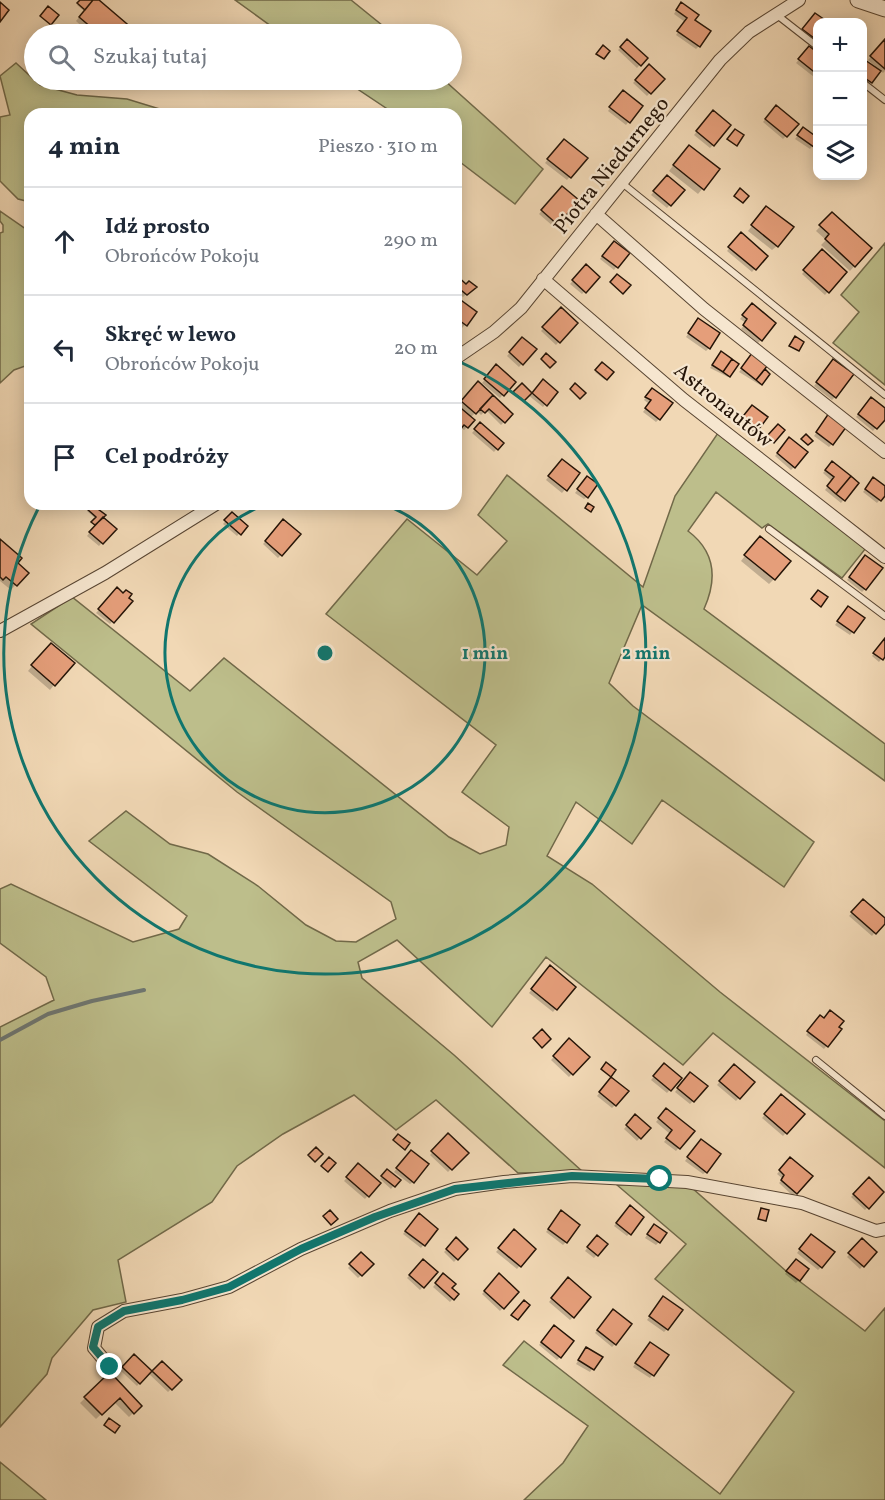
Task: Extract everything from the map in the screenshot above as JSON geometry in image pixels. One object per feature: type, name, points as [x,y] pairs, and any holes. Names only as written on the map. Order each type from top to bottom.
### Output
[{"type":"street","name":"Piotra Niedurnego","points":[[462,354],[514,315],[720,60],[749,32],[800,0]]},
{"type":"street","points":[[858,0],[885,9]]},
{"type":"street","points":[[596,214],[704,309],[885,452]]},
{"type":"street","name":"Astronautów","points":[[543,279],[684,399],[885,557]]},
{"type":"street","points":[[0,631],[105,573],[206,510]]},
{"type":"street","points":[[110,1367],[93,1347],[98,1327],[124,1311],[182,1300],[229,1287],[301,1249],[375,1217],[455,1189],[572,1176],[660,1179],[725,1187],[802,1203],[876,1231],[885,1229]]},
{"type":"lane","points":[[777,14],[813,43]]},
{"type":"lane","points":[[867,86],[885,100]]},
{"type":"lane","points":[[622,183],[885,395]]},
{"type":"lane","points":[[769,529],[885,616]]},
{"type":"lane","points":[[816,1060],[885,1116]]},
{"type":"green space","points":[[235,0],[351,0],[381,24],[268,24]]},
{"type":"green space","points":[[16,63],[24,70],[24,90],[58,90],[77,95],[127,99],[156,108],[24,108],[24,200],[18,199],[0,181],[0,117],[10,115],[0,76]]},
{"type":"green space","points":[[359,90],[455,90],[543,169],[515,204],[462,164],[462,108],[386,108]]},
{"type":"green space","points":[[0,211],[24,228],[24,366],[14,370],[0,383],[0,233],[3,232],[3,225],[0,221]]},
{"type":"green space","points":[[885,243],[885,385],[833,343],[859,312],[841,295]]},
{"type":"green space","points":[[718,433],[866,548],[842,578],[768,524],[762,528],[716,492],[688,531],[697,539],[709,557],[711,588],[704,609],[885,744],[885,781],[642,605],[609,683],[633,706],[814,842],[784,887],[662,800],[632,844],[576,802],[547,856],[592,884],[720,992],[885,1121],[885,1168],[713,1033],[683,1065],[546,957],[492,1027],[397,940],[358,962],[362,978],[454,1055],[583,1172],[518,1173],[436,1100],[396,1130],[354,1095],[283,1134],[237,1166],[212,1202],[118,1260],[126,1302],[93,1310],[52,1358],[47,1374],[0,1427],[0,1027],[54,1000],[46,977],[0,943],[0,889],[11,884],[133,942],[179,929],[187,916],[89,841],[126,811],[170,844],[208,854],[258,886],[306,925],[336,941],[356,942],[396,919],[391,902],[237,792],[31,624],[72,597],[190,691],[224,658],[449,837],[480,854],[506,845],[509,827],[462,792],[496,745],[326,614],[407,519],[477,575],[507,541],[478,515],[507,475],[643,587],[675,496]]},
{"type":"green space","points":[[655,1183],[692,1188],[786,1271],[865,1331],[885,1308],[885,1500],[524,1500],[563,1463],[588,1426],[503,1365],[524,1341],[720,1494],[794,1392],[655,1279],[686,1244],[617,1185]]},
{"type":"green space","points":[[0,1462],[46,1500],[0,1500]]},
{"type":"building","points":[[80,0],[93,0],[85,10],[77,3]]},
{"type":"building","points":[[93,0],[99,0],[127,24],[87,24],[79,17]]},
{"type":"building","points":[[0,2],[9,10],[0,22]]},
{"type":"building","points":[[681,2],[699,15],[695,20],[711,31],[700,47],[677,31],[687,18],[676,10]]},
{"type":"building","points":[[48,6],[59,15],[52,24],[40,16]]},
{"type":"building","points":[[815,13],[822,18],[813,18],[813,37],[802,29]]},
{"type":"building","points":[[627,39],[648,58],[641,66],[620,47]]},
{"type":"building","points":[[885,39],[885,69],[870,56]]},
{"type":"building","points":[[603,45],[610,51],[604,59],[596,54]]},
{"type":"building","points":[[809,46],[813,49],[813,71],[798,59]]},
{"type":"building","points":[[867,61],[881,71],[872,83],[867,80]]},
{"type":"building","points":[[649,64],[665,79],[651,94],[635,80]]},
{"type":"building","points":[[623,90],[643,106],[630,123],[609,107]]},
{"type":"building","points":[[776,105],[799,124],[787,137],[765,119]]},
{"type":"building","points":[[713,110],[731,125],[714,146],[696,131]]},
{"type":"building","points":[[803,127],[813,134],[813,146],[797,135]]},
{"type":"building","points":[[735,129],[744,135],[737,146],[727,139]]},
{"type":"building","points":[[564,139],[588,158],[571,178],[547,159]]},
{"type":"building","points":[[689,145],[720,169],[704,190],[673,165]]},
{"type":"building","points":[[667,175],[685,190],[671,206],[653,191]]},
{"type":"building","points":[[562,186],[579,200],[558,225],[541,210]]},
{"type":"building","points":[[740,188],[749,196],[743,203],[734,196]]},
{"type":"building","points":[[766,206],[794,227],[778,247],[751,225]]},
{"type":"building","points":[[832,212],[872,248],[855,267],[825,239],[829,234],[819,225]]},
{"type":"building","points":[[741,232],[768,256],[756,270],[728,247]]},
{"type":"building","points":[[614,241],[630,253],[618,268],[602,256]]},
{"type":"building","points":[[822,249],[847,272],[829,293],[803,270]]},
{"type":"building","points":[[586,264],[600,277],[586,293],[572,280]]},
{"type":"building","points":[[617,274],[631,285],[623,294],[610,282]]},
{"type":"building","points":[[462,280],[466,284],[469,281],[477,287],[467,295],[462,291]]},
{"type":"building","points":[[462,301],[477,312],[467,326],[462,322]]},
{"type":"building","points":[[752,303],[776,323],[762,341],[743,325],[747,319],[742,315]]},
{"type":"building","points":[[561,307],[578,323],[560,343],[542,327]]},
{"type":"building","points":[[698,318],[720,333],[710,349],[688,333]]},
{"type":"building","points":[[795,336],[804,342],[799,351],[789,346]]},
{"type":"building","points":[[522,337],[537,349],[523,365],[509,352]]},
{"type":"building","points":[[721,351],[732,359],[723,372],[712,365]]},
{"type":"building","points":[[546,353],[556,362],[550,368],[541,359]]},
{"type":"building","points":[[752,353],[768,365],[756,380],[741,368]]},
{"type":"building","points":[[732,359],[739,364],[730,377],[723,372]]},
{"type":"building","points":[[833,359],[854,374],[836,398],[816,382]]},
{"type":"building","points":[[602,362],[614,372],[607,380],[595,370]]},
{"type":"building","points":[[496,364],[516,382],[504,396],[484,379]]},
{"type":"building","points":[[765,369],[770,374],[762,385],[756,380]]},
{"type":"building","points":[[543,379],[558,392],[547,406],[532,393]]},
{"type":"building","points":[[478,381],[493,395],[476,414],[462,400]]},
{"type":"building","points":[[522,383],[532,393],[524,401],[513,392]]},
{"type":"building","points":[[575,383],[586,393],[580,399],[570,389]]},
{"type":"building","points":[[652,388],[673,403],[660,420],[645,408],[651,400],[645,397]]},
{"type":"building","points":[[493,395],[513,414],[505,423],[489,409],[485,413],[480,409]]},
{"type":"building","points":[[871,397],[885,408],[885,420],[877,429],[858,414]]},
{"type":"building","points":[[721,400],[731,407],[725,415],[715,408]]},
{"type":"building","points":[[752,405],[768,417],[756,433],[740,420]]},
{"type":"building","points":[[462,409],[475,420],[468,428],[464,425],[462,427]]},
{"type":"building","points":[[829,413],[847,426],[833,445],[816,432]]},
{"type":"building","points":[[480,422],[504,443],[498,450],[474,429]]},
{"type":"building","points":[[778,424],[785,430],[774,443],[767,436]]},
{"type":"building","points":[[806,434],[813,441],[808,445],[801,439]]},
{"type":"building","points":[[789,437],[808,452],[795,468],[777,453]]},
{"type":"building","points":[[562,459],[580,473],[567,491],[548,476]]},
{"type":"building","points":[[832,461],[851,476],[836,494],[827,486],[834,477],[825,470]]},
{"type":"building","points":[[587,476],[598,484],[588,498],[577,489]]},
{"type":"building","points":[[851,476],[859,483],[845,501],[836,494]]},
{"type":"building","points":[[873,477],[885,486],[885,496],[881,501],[865,489]]},
{"type":"building","points":[[588,503],[594,507],[591,512],[585,508]]},
{"type":"building","points":[[88,510],[99,510],[106,515],[95,525],[91,522],[96,517]]},
{"type":"building","points":[[232,512],[248,526],[241,535],[224,520]]},
{"type":"building","points":[[103,517],[117,529],[103,544],[89,532]]},
{"type":"building","points":[[283,519],[301,534],[282,556],[265,541]]},
{"type":"building","points":[[760,536],[791,561],[775,580],[744,555]]},
{"type":"building","points":[[0,539],[22,558],[18,563],[29,573],[17,586],[6,577],[3,580],[0,577]]},
{"type":"building","points":[[865,555],[883,568],[866,590],[849,577]]},
{"type":"building","points":[[117,587],[123,593],[126,590],[132,594],[129,598],[133,601],[114,623],[98,609]]},
{"type":"building","points":[[818,590],[828,597],[821,607],[811,599]]},
{"type":"building","points":[[848,606],[865,618],[854,633],[837,621]]},
{"type":"building","points":[[885,638],[885,657],[883,660],[873,653]]},
{"type":"building","points":[[51,643],[75,663],[55,686],[31,665]]},
{"type":"building","points":[[863,899],[885,918],[885,924],[876,934],[851,912]]},
{"type":"building","points":[[550,965],[576,987],[557,1010],[531,989]]},
{"type":"building","points":[[830,1010],[844,1021],[839,1027],[842,1029],[828,1047],[807,1031],[820,1015],[824,1018]]},
{"type":"building","points":[[542,1029],[551,1039],[542,1048],[533,1038]]},
{"type":"building","points":[[569,1038],[590,1057],[573,1075],[553,1056]]},
{"type":"building","points":[[606,1062],[616,1070],[611,1077],[601,1069]]},
{"type":"building","points":[[664,1063],[682,1078],[671,1091],[653,1076]]},
{"type":"building","points":[[734,1064],[755,1082],[740,1099],[719,1081]]},
{"type":"building","points":[[690,1072],[708,1086],[694,1102],[677,1088]]},
{"type":"building","points":[[611,1077],[629,1091],[616,1106],[599,1092]]},
{"type":"building","points":[[781,1094],[805,1114],[787,1134],[764,1114]]},
{"type":"building","points":[[666,1108],[695,1131],[680,1149],[666,1138],[672,1130],[658,1118]]},
{"type":"building","points":[[635,1114],[651,1128],[641,1139],[626,1125]]},
{"type":"building","points":[[448,1133],[469,1153],[452,1170],[431,1151]]},
{"type":"building","points":[[398,1134],[410,1143],[405,1150],[393,1140]]},
{"type":"building","points":[[701,1139],[721,1154],[707,1173],[687,1157]]},
{"type":"building","points":[[316,1147],[323,1154],[315,1162],[308,1155]]},
{"type":"building","points":[[411,1150],[429,1164],[414,1183],[396,1168]]},
{"type":"building","points":[[329,1157],[336,1163],[328,1172],[321,1166]]},
{"type":"building","points":[[790,1157],[813,1176],[797,1194],[781,1180],[784,1175],[779,1170]]},
{"type":"building","points":[[358,1163],[381,1183],[369,1197],[346,1177]]},
{"type":"building","points":[[387,1169],[401,1180],[395,1187],[381,1176]]},
{"type":"building","points":[[869,1177],[884,1192],[869,1209],[853,1194]]},
{"type":"building","points":[[630,1205],[644,1217],[631,1235],[616,1223]]},
{"type":"building","points":[[761,1208],[769,1210],[766,1221],[758,1219]]},
{"type":"building","points":[[330,1210],[338,1219],[331,1225],[323,1216]]},
{"type":"building","points":[[561,1210],[580,1225],[567,1243],[548,1229]]},
{"type":"building","points":[[419,1213],[438,1229],[425,1246],[405,1231]]},
{"type":"building","points":[[654,1224],[667,1233],[660,1243],[647,1234]]},
{"type":"building","points":[[514,1229],[536,1249],[521,1267],[498,1248]]},
{"type":"building","points":[[811,1234],[835,1252],[822,1268],[799,1249]]},
{"type":"building","points":[[597,1235],[608,1244],[598,1256],[587,1247]]},
{"type":"building","points":[[456,1237],[468,1249],[458,1260],[446,1249]]},
{"type":"building","points":[[862,1238],[877,1252],[864,1267],[848,1253]]},
{"type":"building","points":[[361,1252],[374,1264],[362,1276],[349,1264]]},
{"type":"building","points":[[423,1259],[438,1272],[424,1288],[409,1275]]},
{"type":"building","points":[[796,1259],[809,1269],[800,1281],[786,1271]]},
{"type":"building","points":[[443,1273],[456,1284],[452,1288],[459,1294],[454,1300],[435,1283]]},
{"type":"building","points":[[499,1273],[519,1292],[504,1309],[484,1291]]},
{"type":"building","points":[[568,1277],[591,1297],[574,1318],[551,1298]]},
{"type":"building","points":[[663,1296],[683,1310],[668,1330],[649,1316]]},
{"type":"building","points":[[524,1300],[530,1305],[518,1320],[511,1315]]},
{"type":"building","points":[[613,1309],[632,1324],[616,1345],[597,1330]]},
{"type":"building","points":[[554,1325],[574,1341],[561,1358],[541,1342]]},
{"type":"building","points":[[650,1342],[669,1355],[654,1376],[635,1363]]},
{"type":"building","points":[[586,1347],[603,1357],[594,1370],[578,1360]]},
{"type":"building","points":[[134,1354],[152,1371],[140,1384],[122,1367]]},
{"type":"building","points":[[162,1361],[182,1380],[172,1390],[152,1371]]},
{"type":"building","points":[[110,1372],[142,1406],[134,1414],[120,1398],[102,1415],[84,1397]]},
{"type":"building","points":[[109,1418],[120,1426],[115,1433],[104,1425]]},
{"type":"waterway","points":[[0,1040],[48,1014],[92,1001],[144,990]]},
{"type":"route","points":[[110,1367],[93,1347],[98,1327],[124,1311],[182,1300],[229,1287],[301,1249],[390,1211],[455,1189],[504,1182],[572,1176],[660,1179]]}]
